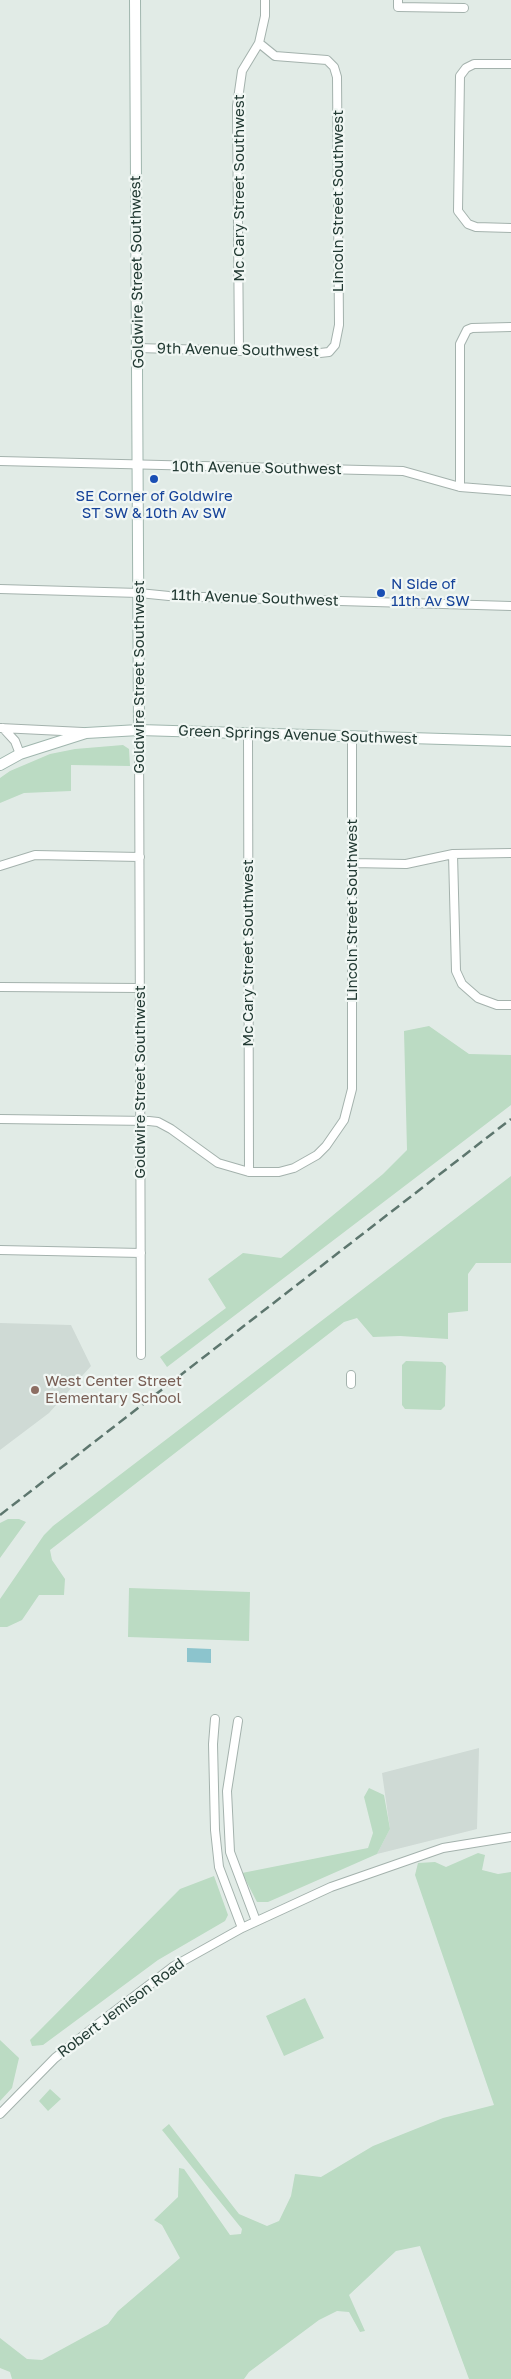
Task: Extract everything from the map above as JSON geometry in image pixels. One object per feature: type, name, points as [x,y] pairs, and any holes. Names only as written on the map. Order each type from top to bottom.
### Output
[{"type":"street","name":"Goldwire Street Southwest","points":[[135,0],[141,1355]]},
{"type":"street","name":"Mc Cary Street Southwest","points":[[239,351],[237,106],[242,71],[259,43],[265,16],[265,0]]},
{"type":"street","points":[[398,0],[398,7],[464,8]]},
{"type":"street","name":"Lincoln Street Southwest","points":[[259,43],[275,56],[326,60],[334,67],[337,76],[340,325],[335,345]]},
{"type":"street","points":[[511,64],[474,64],[466,68],[460,76],[458,211],[468,224],[476,227],[511,228]]},
{"type":"street","points":[[460,487],[460,344],[467,330],[478,326],[511,327]]},
{"type":"street","name":"9th Avenue Southwest","points":[[137,348],[320,353],[329,352],[335,345]]},
{"type":"street","name":"10th Avenue Southwest","points":[[0,461],[403,471],[460,487],[511,491]]},
{"type":"street","name":"11th Avenue Southwest","points":[[0,589],[511,606]]},
{"type":"street","name":"Green Springs Avenue Southwest","points":[[2,728],[15,741],[20,754],[86,733]]},
{"type":"street","name":"Green Springs Avenue Southwest","points":[[2,728],[86,733],[139,730],[511,741]]},
{"type":"street","name":"Mc Cary Street Southwest","points":[[248,733],[249,1172]]},
{"type":"street","name":"Lincoln Street Southwest","points":[[0,1119],[149,1121],[164,1124],[218,1164],[249,1172],[279,1172],[294,1168],[317,1155],[334,1137],[344,1120],[353,1083],[352,737]]},
{"type":"street","points":[[0,765],[20,754]]},
{"type":"street","points":[[352,863],[406,864],[453,854],[511,853]]},
{"type":"street","points":[[453,854],[456,971],[462,984],[478,998],[497,1005],[511,1005]]},
{"type":"street","points":[[0,866],[34,855],[140,857]]},
{"type":"street","points":[[0,987],[140,988]]},
{"type":"street","points":[[0,1250],[141,1253]]},
{"type":"street","points":[[350,1375],[350,1384]]},
{"type":"street","points":[[215,1719],[213,1744],[219,1867],[242,1928]]},
{"type":"street","points":[[238,1721],[227,1791],[230,1852],[256,1921]]},
{"type":"street","name":"Robert Jemison Road","points":[[0,2114],[55,2058],[174,1966],[242,1928],[331,1886],[443,1848],[511,1837]]},
{"type":"shaded area","name":"West Center Street Elementary School","points":[[0,1323],[71,1325],[91,1366],[49,1413],[0,1450]]},
{"type":"shaded area","points":[[479,1748],[477,1829],[377,1854],[390,1829],[382,1773]]},
{"type":"green space","points":[[123,745],[129,749],[130,766],[71,765],[71,791],[24,793],[0,803],[0,778],[10,771],[50,754],[75,749]]},
{"type":"green space","points":[[429,1026],[469,1054],[511,1055],[511,1105],[167,1367],[160,1357],[226,1308],[208,1279],[243,1253],[281,1258],[383,1174],[407,1150],[404,1031]]},
{"type":"green space","points":[[511,1176],[511,1263],[476,1263],[468,1274],[468,1311],[448,1313],[448,1339],[400,1336],[373,1337],[357,1318],[344,1322],[50,1550],[52,1560],[65,1579],[64,1595],[39,1595],[22,1620],[7,1627],[0,1627],[0,1599],[44,1535],[53,1526]]},
{"type":"green space","points":[[406,1361],[442,1362],[446,1366],[445,1406],[441,1410],[405,1409],[402,1405],[402,1365]]},
{"type":"green space","points":[[8,1519],[19,1519],[26,1522],[0,1558],[0,1523]]},
{"type":"green space","points":[[129,1588],[250,1592],[249,1641],[128,1637]]},
{"type":"green space","points":[[369,1788],[384,1795],[390,1829],[377,1854],[268,1902],[257,1902],[242,1873],[368,1848],[373,1833],[364,1797]]},
{"type":"green space","points":[[478,1853],[485,1855],[482,1870],[498,1874],[511,1872],[511,2379],[469,2379],[420,2246],[396,2251],[349,2295],[365,2331],[360,2332],[349,2312],[337,2311],[319,2320],[249,2372],[244,2379],[12,2379],[10,2372],[0,2368],[0,2338],[27,2359],[42,2360],[108,2324],[118,2311],[180,2258],[162,2225],[154,2220],[178,2197],[179,2168],[184,2169],[230,2235],[241,2234],[242,2229],[162,2130],[169,2124],[239,2214],[267,2226],[279,2221],[291,2196],[295,2174],[321,2177],[373,2146],[443,2118],[494,2105],[415,1875],[418,1863],[435,1862],[446,1867]]},
{"type":"green space","points":[[214,1876],[228,1915],[225,1921],[158,1960],[43,2045],[32,2046],[30,2040],[180,1889]]},
{"type":"green space","points":[[305,1998],[324,2038],[284,2056],[266,2016]]},
{"type":"green space","points":[[0,2040],[19,2058],[12,2088],[0,2101]]},
{"type":"green space","points":[[50,2089],[61,2099],[48,2111],[39,2101]]},
{"type":"water","points":[[187,1648],[211,1649],[211,1663],[187,1662]]},
{"type":"railway","points":[[0,1515],[511,1119]]},
{"type":"place","name":"SE Corner of Goldwire ST SW & 10th Av SW","points":[[154,479]]},
{"type":"place","name":"N Side of 11th Av SW","points":[[381,593]]},
{"type":"place","name":"West Center Street Elementary School","points":[[35,1390]]}]
